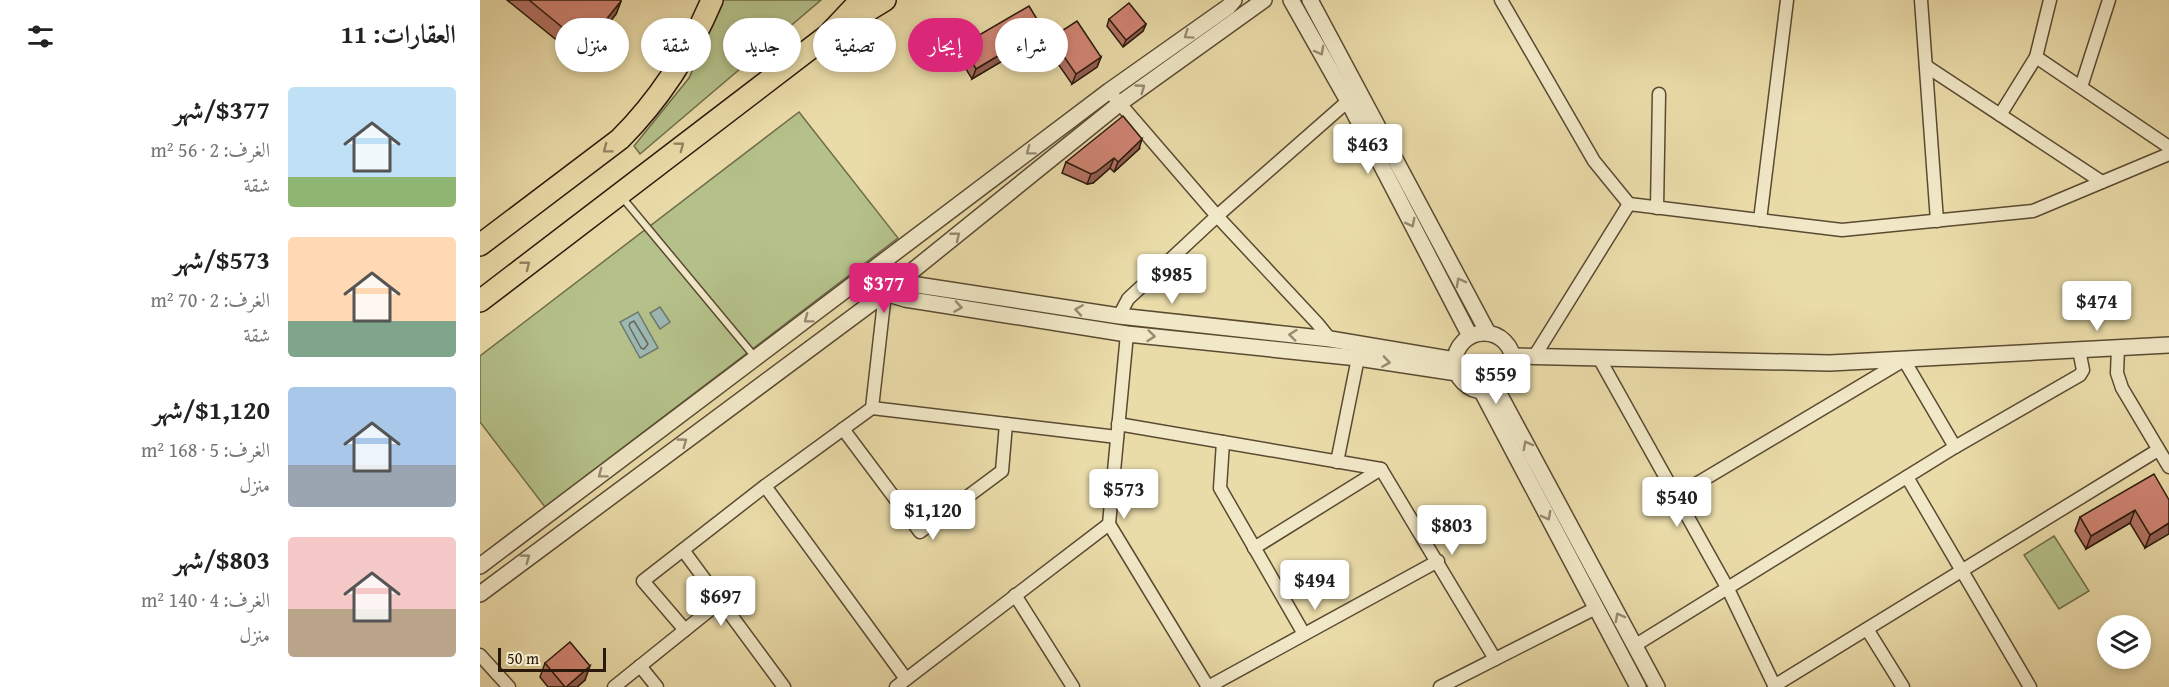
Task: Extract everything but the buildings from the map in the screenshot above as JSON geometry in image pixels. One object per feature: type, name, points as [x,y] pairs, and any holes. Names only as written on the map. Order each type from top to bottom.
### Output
[{"type":"highway","points":[[480,245],[620,139],[635,124],[669,81],[696,35],[712,0]]},
{"type":"highway","points":[[844,18],[861,0]]},
{"type":"highway","points":[[856,18],[885,0]]},
{"type":"highway","points":[[480,301],[813,46]]},
{"type":"street","points":[[480,566],[1109,91],[1228,7],[1234,0]]},
{"type":"street","points":[[480,594],[885,293],[1119,104],[1264,0]]},
{"type":"street","points":[[1291,0],[1348,102],[1470,336]]},
{"type":"street","points":[[1310,0],[1488,333]]},
{"type":"street","points":[[1501,0],[1594,161],[1629,204],[1842,230],[2033,211],[2169,154]]},
{"type":"street","points":[[1760,220],[1787,0]]},
{"type":"street","points":[[1921,0],[1936,221]]},
{"type":"street","points":[[2000,115],[2036,57],[2050,0]]},
{"type":"street","points":[[2081,87],[2109,0]]},
{"type":"street","points":[[2036,57],[2169,147]]},
{"type":"street","points":[[1926,66],[2102,182]]},
{"type":"street","points":[[1109,91],[1217,216],[1317,322],[1330,339]]},
{"type":"street","points":[[1657,208],[1659,94]]},
{"type":"street","points":[[1119,316],[1128,299],[1217,216],[1348,102]]},
{"type":"street","points":[[1534,357],[1629,204]]},
{"type":"street","points":[[882,264],[898,282],[1119,316],[1330,339],[1456,366]]},
{"type":"street","points":[[867,274],[885,293],[905,299],[1127,334],[1456,366]]},
{"type":"street","points":[[873,408],[885,293]]},
{"type":"street","points":[[1488,333],[1506,344],[1512,356],[1508,378],[1488,389],[1467,385],[1456,366],[1460,346],[1470,336],[1488,333]]},
{"type":"street","points":[[1127,334],[1109,524],[1208,687],[1438,561]]},
{"type":"street","points":[[1512,356],[1830,363],[2169,345]]},
{"type":"street","points":[[2118,348],[2117,373],[2122,388],[2169,467]]},
{"type":"street","points":[[1635,646],[1955,447],[2080,375],[2083,370],[2079,350]]},
{"type":"street","points":[[1337,462],[1358,358]]},
{"type":"street","points":[[1599,358],[1728,589],[1774,687],[2158,450]]},
{"type":"street","points":[[1904,360],[1955,447]]},
{"type":"street","points":[[1676,496],[1904,360]]},
{"type":"street","points":[[1488,389],[1596,608],[1638,687]]},
{"type":"street","points":[[1488,389],[1657,687]]},
{"type":"street","points":[[685,630],[644,581],[765,486],[873,408],[1117,437]]},
{"type":"street","points":[[843,429],[920,532],[1002,471],[1006,424]]},
{"type":"street","points":[[1118,424],[1382,469],[1495,659]]},
{"type":"street","points":[[1223,442],[1220,488],[1304,634]]},
{"type":"street","points":[[1254,548],[1382,469]]},
{"type":"street","points":[[1907,477],[2030,687]]},
{"type":"street","points":[[765,486],[901,683],[1109,524]]},
{"type":"street","points":[[683,550],[784,687]]},
{"type":"street","points":[[1016,595],[1073,687]]},
{"type":"street","points":[[614,687],[721,601]]},
{"type":"street","points":[[1440,687],[1596,608]]},
{"type":"street","points":[[1867,629],[1903,687]]},
{"type":"street","points":[[480,655],[509,687]]},
{"type":"street","points":[[640,666],[657,687]]},
{"type":"lane","points":[[619,193],[756,358]]},
{"type":"green space","points":[[723,0],[821,0],[800,18],[723,18],[723,72],[736,72],[640,154],[634,146],[692,72],[711,72],[711,28]]},
{"type":"green space","points":[[799,112],[898,238],[545,507],[480,422],[480,356]]},
{"type":"green space","points":[[2054,536],[2089,591],[2059,609],[2024,555]]},
{"type":"water","points":[[660,307],[670,322],[660,329],[650,313]]},
{"type":"water","points":[[638,312],[658,348],[640,358],[620,322]]}]
